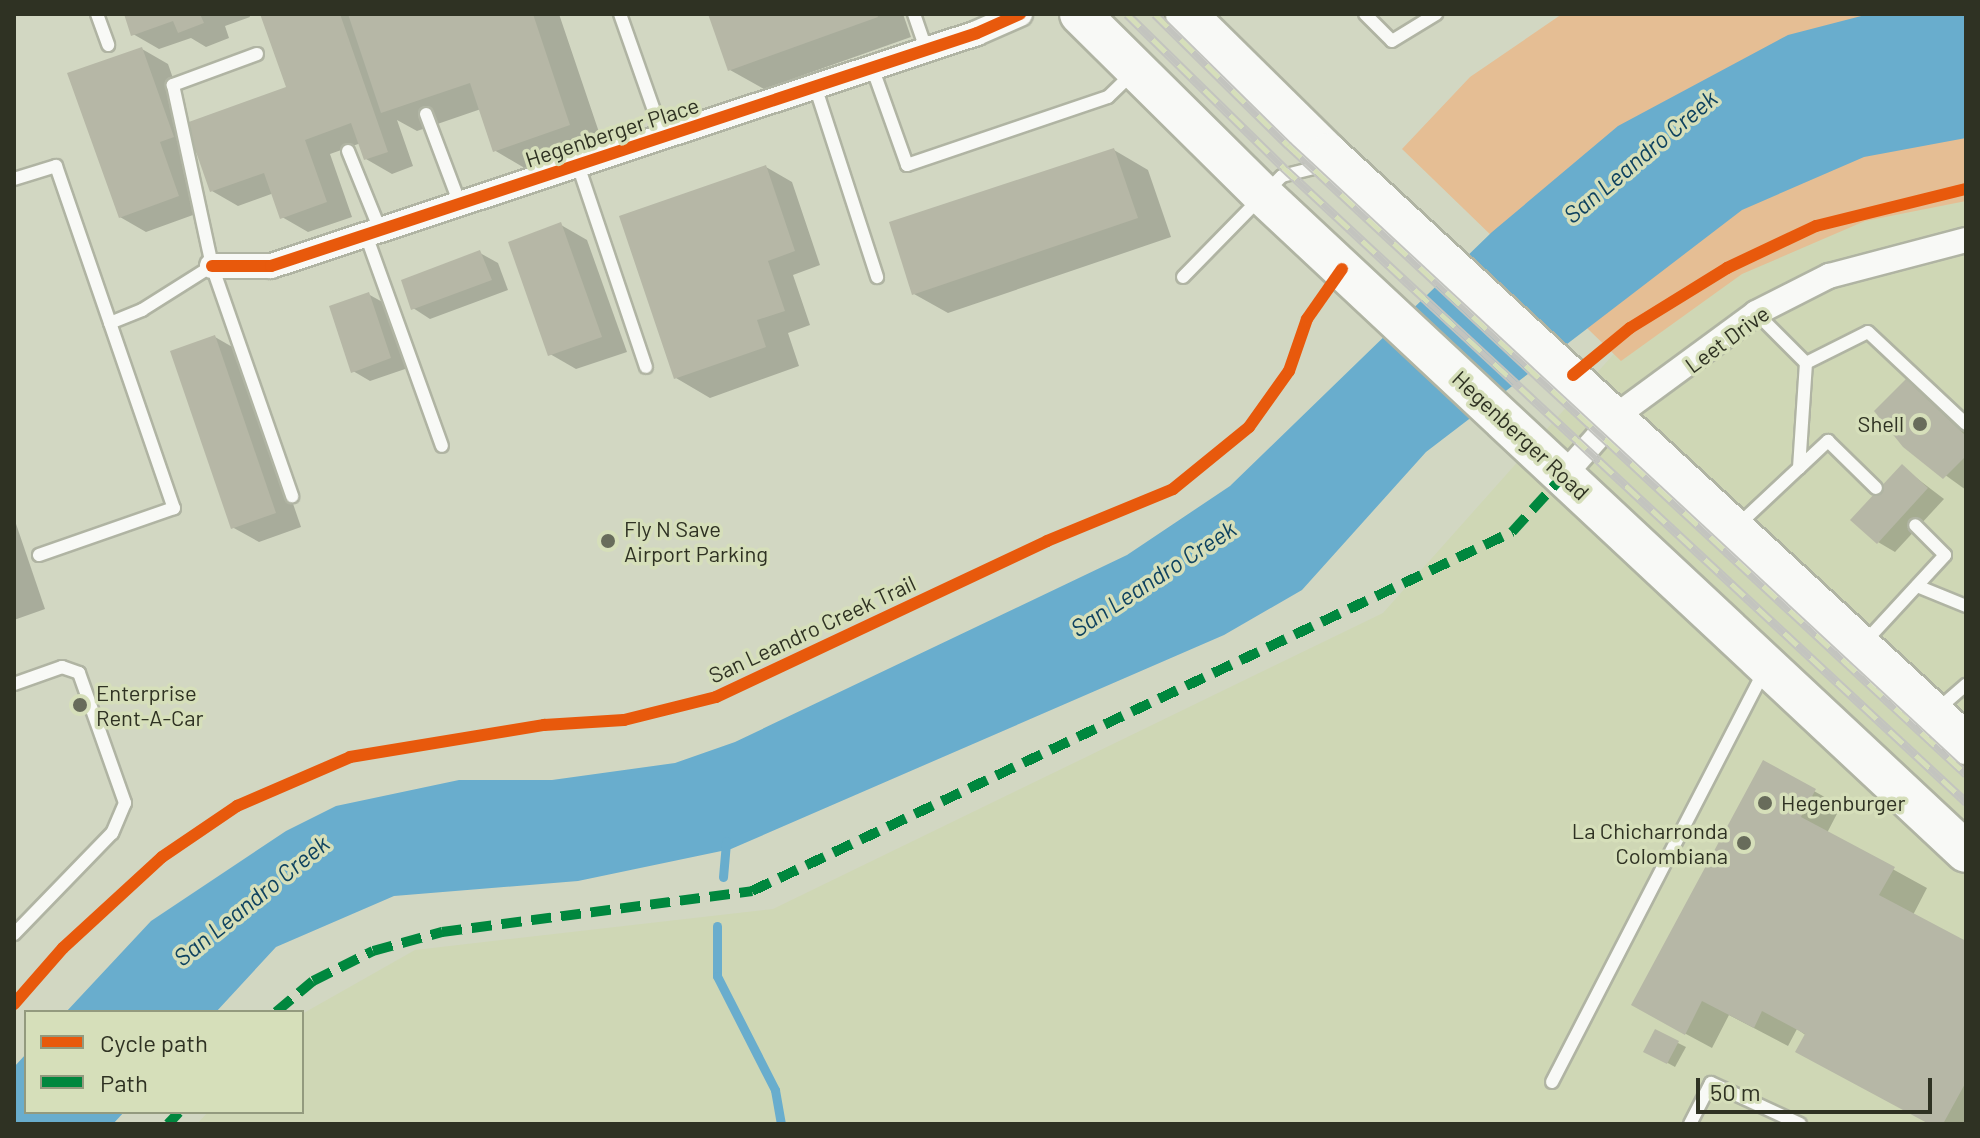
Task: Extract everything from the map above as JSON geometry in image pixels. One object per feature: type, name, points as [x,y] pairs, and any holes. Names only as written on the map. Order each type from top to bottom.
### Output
[{"type":"main road","name":"Hegenberger Road","points":[[1080,14],[1263,195],[1966,852]]},
{"type":"main road","points":[[1186,14],[1378,200],[1562,366],[1966,744]]},
{"type":"street","name":"Hegenberger Place","points":[[212,266],[271,266],[926,49],[1020,14]]},
{"type":"street","name":"Leet Drive","points":[[1563,476],[1616,416],[1756,313],[1829,276],[1966,240]]},
{"type":"lane","points":[[97,14],[108,45]]},
{"type":"lane","points":[[620,14],[663,136]]},
{"type":"lane","points":[[914,14],[926,49]]},
{"type":"lane","points":[[1365,14],[1392,41],[1436,14]]},
{"type":"lane","points":[[257,54],[173,85],[212,266],[292,496]]},
{"type":"lane","points":[[872,67],[907,165],[1108,97],[1135,70]]},
{"type":"lane","points":[[815,86],[877,277]]},
{"type":"lane","points":[[426,114],[460,204]]},
{"type":"lane","points":[[348,151],[442,446]]},
{"type":"lane","points":[[578,165],[646,367]]},
{"type":"lane","points":[[14,179],[56,166],[174,508],[39,555]]},
{"type":"lane","points":[[1183,277],[1282,176],[1317,167],[1378,200]]},
{"type":"lane","points":[[110,323],[142,310],[212,266]]},
{"type":"lane","points":[[1756,313],[1806,363],[1799,468]]},
{"type":"lane","points":[[1806,363],[1868,332],[1966,424]]},
{"type":"lane","points":[[1735,527],[1828,441],[1876,488]]},
{"type":"lane","points":[[1861,646],[1945,555],[1915,525]]},
{"type":"lane","points":[[1917,586],[1966,606]]},
{"type":"lane","points":[[1552,1082],[1767,665]]},
{"type":"lane","points":[[14,684],[62,667],[79,673],[125,803],[112,833],[14,934]]},
{"type":"lane","points":[[1933,713],[1966,685]]},
{"type":"lane","points":[[1690,1124],[1711,1083],[1800,1124]]},
{"type":"shaded area","points":[[1562,14],[1966,14],[1966,201],[1865,221],[1742,274],[1621,361],[1402,149],[1470,77]]},
{"type":"shaded area","points":[[1966,152],[1966,1124],[197,1124],[206,1114],[304,1114],[304,1013],[415,950],[773,909],[1383,613],[1742,210]]},
{"type":"water","name":"San Leandro Creek","points":[[1869,14],[1966,14],[1966,138],[1864,157],[1742,210],[1426,452],[1302,590],[1224,635],[731,849],[578,881],[394,896],[276,947],[218,1010],[68,1010],[151,921],[286,831],[336,806],[459,780],[552,780],[675,763],[735,742],[1127,555],[1230,486],[1492,232],[1618,126],[1788,35]]},
{"type":"water","points":[[24,1056],[24,1114],[122,1114],[113,1124],[14,1124],[14,1067]]},
{"type":"building","points":[[124,14],[200,14],[204,23],[178,33],[173,21],[131,36]]},
{"type":"building","points":[[260,14],[340,14],[388,152],[364,160],[351,123],[305,140],[327,202],[280,219],[264,173],[210,192],[186,123],[286,87]]},
{"type":"building","points":[[348,14],[533,14],[570,125],[493,152],[470,83],[381,113]]},
{"type":"building","points":[[708,14],[877,14],[878,17],[728,71]]},
{"type":"building","points":[[142,47],[174,137],[160,142],[179,196],[119,218],[67,73]]},
{"type":"building","points":[[1114,148],[1138,218],[912,295],[889,222]]},
{"type":"building","points":[[766,165],[795,251],[768,261],[785,311],[757,320],[766,347],[674,379],[619,216]]},
{"type":"building","points":[[561,222],[602,337],[548,356],[508,242]]},
{"type":"building","points":[[480,250],[492,280],[411,310],[401,280]]},
{"type":"building","points":[[369,292],[391,358],[351,373],[329,306]]},
{"type":"building","points":[[215,335],[276,513],[231,529],[170,351]]},
{"type":"building","name":"Shell","points":[[1906,379],[1966,436],[1966,456],[1943,479],[1903,447],[1874,411]]},
{"type":"building","points":[[1902,464],[1928,488],[1877,544],[1850,520]]},
{"type":"building","points":[[1763,760],[1816,789],[1801,817],[1895,867],[1879,895],[1966,941],[1966,1082],[1943,1124],[1929,1124],[1795,1052],[1805,1034],[1762,1011],[1754,1028],[1702,1001],[1685,1035],[1631,1005]]},
{"type":"building","points":[[1655,1029],[1679,1041],[1667,1064],[1643,1052]]},
{"type":"waterway","points":[[723,877],[726,841]]},
{"type":"waterway","points":[[717,926],[717,976],[775,1090],[781,1124]]},
{"type":"railway","points":[[1127,14],[1283,167],[1966,802]]},
{"type":"railway","points":[[1155,14],[1288,145],[1966,774]]},
{"type":"marked path","points":[[278,1010],[313,981],[373,951],[442,932],[752,891],[1512,532],[1563,476]]},
{"type":"marked path","points":[[168,1124],[177,1114]]},
{"type":"cycle path","points":[[212,266],[271,266],[977,33],[1020,14]]},
{"type":"cycle path","points":[[1573,375],[1630,328],[1727,268],[1816,226],[1966,189]]},
{"type":"cycle path","name":"San Leandro Creek Trail","points":[[14,1004],[63,948],[162,857],[237,806],[350,757],[544,725],[624,720],[716,697],[1047,541],[1173,489],[1249,427],[1289,371],[1307,319],[1342,269]]},
{"type":"place","name":"Shell","points":[[1920,424]]},
{"type":"place","name":"Fly N Save Airport Parking","points":[[608,541]]},
{"type":"place","name":"Enterprise Rent-A-Car","points":[[80,705]]},
{"type":"place","name":"Hegenburger","points":[[1765,803]]},
{"type":"place","name":"La Chicharronda Colombiana","points":[[1744,843]]}]
